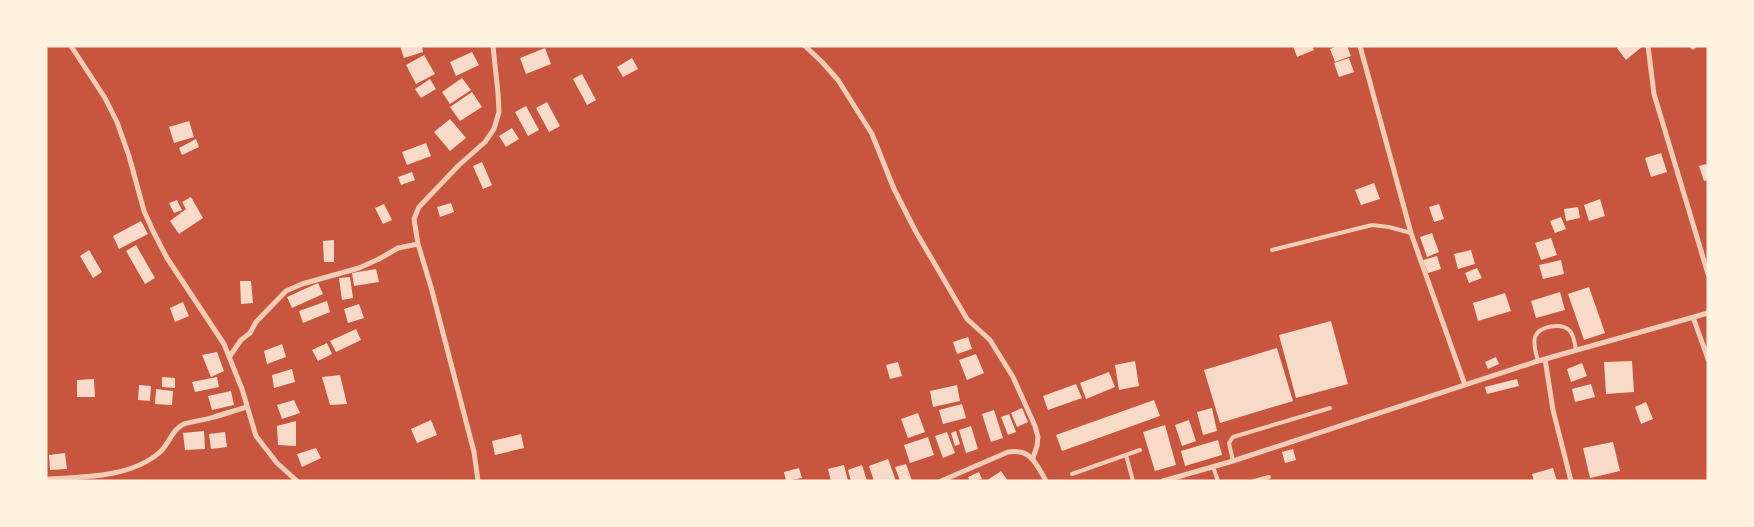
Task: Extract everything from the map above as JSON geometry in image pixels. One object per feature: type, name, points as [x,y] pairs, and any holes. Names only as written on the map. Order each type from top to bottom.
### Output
[{"type":"street","points":[[71,46],[105,98],[117,122],[129,156],[144,211],[166,258],[224,344],[230,356],[256,436],[276,463],[297,481]]},
{"type":"street","points":[[478,481],[474,452],[418,244],[414,219],[419,207],[459,165],[485,142],[494,129],[498,120],[498,93],[493,46]]},
{"type":"street","points":[[805,46],[838,80],[867,126],[894,189],[916,232],[967,319],[990,340],[1013,377],[1038,437],[1033,458]]},
{"type":"street","points":[[1360,46],[1411,233],[1465,385]]},
{"type":"street","points":[[1648,46],[1654,94],[1708,274]]},
{"type":"street","points":[[230,356],[241,340],[250,333],[256,322],[286,291],[302,284],[359,268],[398,248],[418,244]]},
{"type":"street","points":[[1163,481],[1233,461],[1538,361],[1708,313]]},
{"type":"street","points":[[1693,317],[1708,359]]},
{"type":"street","points":[[1545,359],[1553,410],[1571,481]]},
{"type":"street","points":[[46,479],[102,475],[138,466],[159,453],[175,431],[183,424],[247,407]]},
{"type":"street","points":[[941,481],[1008,452],[1016,451],[1033,458],[1046,481]]},
{"type":"lane","points":[[1272,250],[1372,225],[1411,233]]},
{"type":"lane","points":[[1538,361],[1534,344],[1536,336],[1541,329],[1561,326],[1568,329],[1573,335],[1576,350]]},
{"type":"lane","points":[[1233,461],[1229,442],[1233,437],[1330,408]]},
{"type":"lane","points":[[1072,474],[1140,450]]},
{"type":"lane","points":[[1126,455],[1133,481]]},
{"type":"lane","points":[[1213,467],[1218,481]]},
{"type":"lane","points":[[1254,481],[1269,476]]},
{"type":"building","points":[[400,46],[422,46],[423,52],[404,58]]},
{"type":"building","points":[[1293,46],[1312,46],[1314,50],[1297,57]]},
{"type":"building","points":[[1338,46],[1347,46],[1351,56],[1335,62],[1330,49]]},
{"type":"building","points":[[1619,46],[1643,46],[1626,60],[1617,48]]},
{"type":"building","points":[[545,48],[551,64],[526,74],[520,58]]},
{"type":"building","points":[[472,52],[479,65],[456,76],[450,62]]},
{"type":"building","points":[[424,55],[435,74],[416,84],[406,65]]},
{"type":"building","points":[[632,58],[638,69],[623,77],[617,67]]},
{"type":"building","points":[[1349,58],[1354,72],[1339,77],[1334,63]]},
{"type":"building","points":[[582,74],[596,100],[587,105],[573,79]]},
{"type":"building","points":[[462,78],[471,90],[450,104],[442,92]]},
{"type":"building","points":[[430,79],[436,89],[421,98],[415,89]]},
{"type":"building","points":[[472,92],[482,107],[460,121],[450,107]]},
{"type":"building","points":[[547,102],[560,126],[549,132],[536,108]]},
{"type":"building","points":[[526,106],[539,130],[528,136],[515,112]]},
{"type":"building","points":[[450,119],[466,138],[450,151],[434,132]]},
{"type":"building","points":[[189,121],[194,137],[174,143],[169,127]]},
{"type":"building","points":[[512,128],[519,139],[506,147],[499,136]]},
{"type":"building","points":[[196,139],[199,147],[182,155],[179,148]]},
{"type":"building","points":[[426,143],[431,156],[407,165],[402,152]]},
{"type":"building","points":[[1661,153],[1667,172],[1651,177],[1645,158]]},
{"type":"building","points":[[482,162],[492,185],[483,189],[473,166]]},
{"type":"building","points":[[1706,164],[1708,180],[1704,181],[1699,166]]},
{"type":"building","points":[[412,172],[415,180],[401,185],[398,177]]},
{"type":"building","points":[[1374,183],[1380,199],[1361,205],[1355,190]]},
{"type":"building","points":[[191,197],[203,218],[179,234],[170,221],[186,209],[182,202]]},
{"type":"building","points":[[1600,199],[1605,216],[1589,221],[1584,205]]},
{"type":"building","points":[[177,200],[182,210],[174,213],[169,203]]},
{"type":"building","points":[[451,203],[454,212],[440,217],[437,207]]},
{"type":"building","points":[[384,204],[392,220],[383,224],[375,208]]},
{"type":"building","points":[[1439,204],[1444,219],[1434,222],[1429,207]]},
{"type":"building","points":[[1578,207],[1580,218],[1566,221],[1564,209]]},
{"type":"building","points":[[1561,217],[1566,229],[1555,233],[1550,221]]},
{"type":"building","points":[[141,221],[148,234],[119,249],[113,236]]},
{"type":"building","points":[[1432,233],[1439,252],[1427,257],[1420,237]]},
{"type":"building","points":[[1551,238],[1557,255],[1541,260],[1535,243]]},
{"type":"building","points":[[334,240],[334,262],[324,262],[323,241]]},
{"type":"building","points":[[136,245],[155,278],[145,284],[126,251]]},
{"type":"building","points":[[89,250],[102,272],[93,278],[80,256]]},
{"type":"building","points":[[1471,250],[1475,264],[1458,269],[1454,254]]},
{"type":"building","points":[[1437,256],[1441,269],[1428,273],[1423,260]]},
{"type":"building","points":[[1561,260],[1564,274],[1543,279],[1539,265]]},
{"type":"building","points":[[1477,268],[1482,278],[1469,283],[1465,273]]},
{"type":"building","points":[[376,269],[379,282],[354,286],[352,273]]},
{"type":"building","points":[[350,277],[353,298],[342,300],[339,278]]},
{"type":"building","points":[[240,281],[251,281],[253,303],[241,304]]},
{"type":"building","points":[[318,283],[323,294],[292,308],[287,297]]},
{"type":"building","points":[[1589,287],[1605,333],[1584,340],[1568,294]]},
{"type":"building","points":[[1560,292],[1565,310],[1536,318],[1531,301]]},
{"type":"building","points":[[1505,293],[1511,311],[1478,321],[1473,303]]},
{"type":"building","points":[[327,301],[330,312],[303,323],[299,311]]},
{"type":"building","points":[[183,302],[189,316],[175,322],[170,308]]},
{"type":"building","points":[[359,304],[364,318],[348,323],[344,309]]},
{"type":"building","points":[[1331,321],[1348,384],[1296,398],[1279,335]]},
{"type":"building","points":[[356,329],[361,340],[336,352],[330,341]]},
{"type":"building","points":[[968,337],[972,349],[957,354],[953,342]]},
{"type":"building","points":[[327,343],[332,354],[318,361],[312,350]]},
{"type":"building","points":[[282,344],[286,357],[267,364],[264,351]]},
{"type":"building","points":[[1277,348],[1293,401],[1220,423],[1204,370]]},
{"type":"building","points":[[217,352],[224,371],[211,377],[202,355]]},
{"type":"building","points":[[976,354],[984,373],[967,380],[959,360]]},
{"type":"building","points":[[1496,357],[1499,364],[1488,369],[1485,362]]},
{"type":"building","points":[[1135,361],[1139,386],[1119,390],[1115,365]]},
{"type":"building","points":[[1632,361],[1634,392],[1606,394],[1604,362]]},
{"type":"building","points":[[898,362],[902,376],[890,379],[886,365]]},
{"type":"building","points":[[1582,363],[1587,376],[1571,382],[1567,369]]},
{"type":"building","points":[[292,369],[295,382],[274,388],[272,375]]},
{"type":"building","points":[[1109,372],[1115,387],[1086,399],[1080,383]]},
{"type":"building","points":[[340,375],[347,404],[330,405],[322,377]]},
{"type":"building","points":[[162,377],[175,378],[175,388],[162,387]]},
{"type":"building","points":[[217,377],[219,387],[195,392],[192,382]]},
{"type":"building","points":[[94,379],[95,397],[77,397],[77,380]]},
{"type":"building","points":[[1517,379],[1519,386],[1487,394],[1485,387]]},
{"type":"building","points":[[1076,384],[1082,398],[1048,410],[1043,396]]},
{"type":"building","points":[[1591,384],[1595,397],[1575,402],[1572,389]]},
{"type":"building","points":[[139,385],[151,386],[150,401],[138,400]]},
{"type":"building","points":[[957,385],[960,401],[933,407],[930,391]]},
{"type":"building","points":[[156,389],[173,391],[172,405],[155,404]]},
{"type":"building","points":[[231,391],[234,405],[212,410],[208,396]]},
{"type":"building","points":[[294,400],[300,413],[282,419],[277,405]]},
{"type":"building","points":[[1154,400],[1160,416],[1062,451],[1056,435]]},
{"type":"building","points":[[1646,402],[1653,419],[1641,424],[1635,407]]},
{"type":"building","points":[[962,404],[966,418],[943,424],[939,410]]},
{"type":"building","points":[[1022,408],[1028,422],[1017,427],[1011,413]]},
{"type":"building","points":[[1212,408],[1217,431],[1203,435],[1197,412]]},
{"type":"building","points":[[994,410],[1003,438],[991,442],[982,414]]},
{"type":"building","points":[[918,413],[925,432],[908,438],[901,419]]},
{"type":"building","points":[[1009,414],[1016,432],[1008,435],[1001,417]]},
{"type":"building","points":[[431,420],[437,435],[417,443],[411,429]]},
{"type":"building","points":[[1189,420],[1196,441],[1182,446],[1175,425]]},
{"type":"building","points":[[296,421],[296,446],[278,445],[277,426]]},
{"type":"building","points":[[1165,425],[1176,465],[1155,471],[1143,432]]},
{"type":"building","points":[[971,426],[978,449],[966,453],[959,430]]},
{"type":"building","points":[[204,431],[205,449],[185,450],[183,433]]},
{"type":"building","points":[[956,431],[960,444],[955,446],[951,433]]},
{"type":"building","points":[[225,432],[227,447],[211,449],[209,434]]},
{"type":"building","points":[[947,432],[955,453],[943,458],[935,436]]},
{"type":"building","points":[[521,434],[524,448],[495,455],[492,441]]},
{"type":"building","points":[[928,437],[934,455],[910,463],[904,445]]},
{"type":"building","points":[[1218,440],[1222,455],[1185,466],[1181,451]]},
{"type":"building","points":[[1613,442],[1620,471],[1590,478],[1583,448]]},
{"type":"building","points":[[316,448],[321,458],[302,467],[297,454]]},
{"type":"building","points":[[1293,449],[1296,460],[1285,463],[1282,452]]},
{"type":"building","points":[[65,453],[67,469],[50,470],[49,455]]},
{"type":"building","points":[[888,459],[896,481],[874,481],[869,466]]},
{"type":"building","points":[[906,464],[912,481],[900,481],[895,467]]},
{"type":"building","points":[[844,465],[848,481],[831,481],[828,469]]},
{"type":"building","points":[[862,465],[867,481],[851,481],[848,470]]},
{"type":"building","points":[[799,468],[802,478],[786,481],[784,472]]},
{"type":"building","points":[[1553,468],[1557,481],[1534,481],[1532,474]]},
{"type":"building","points":[[1001,471],[1008,481],[986,481]]},
{"type":"building","points":[[979,472],[982,479],[970,481],[968,477]]}]
